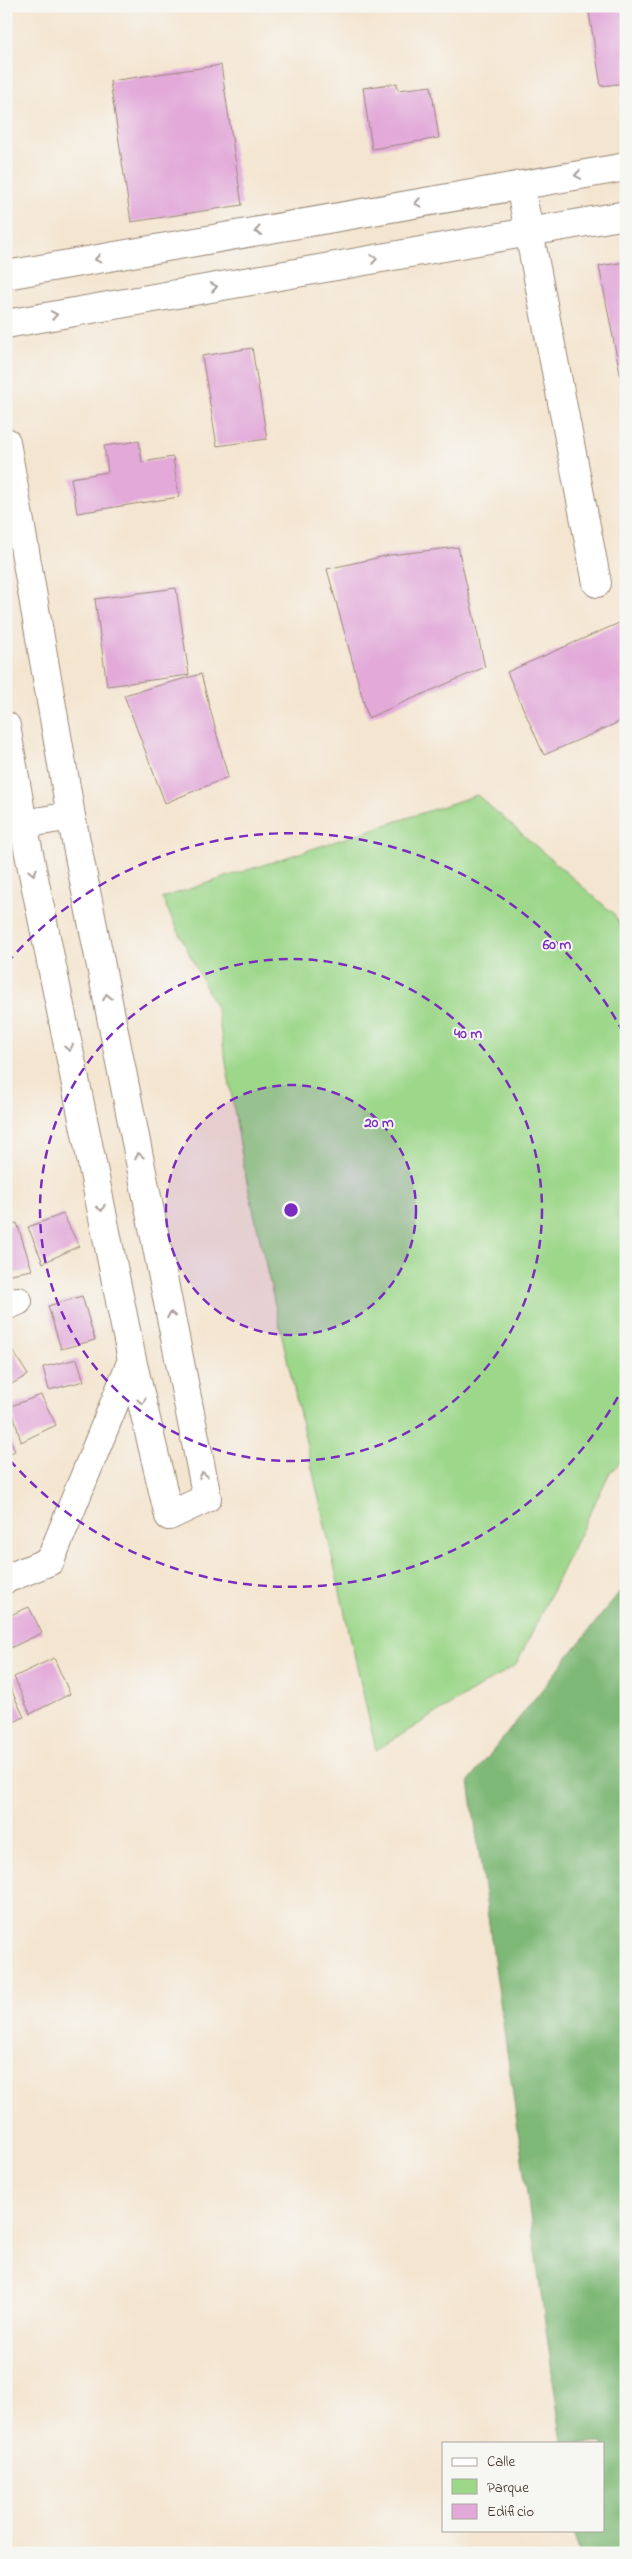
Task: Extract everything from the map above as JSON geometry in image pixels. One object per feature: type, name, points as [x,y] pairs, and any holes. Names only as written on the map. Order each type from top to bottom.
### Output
[{"type":"street","points":[[6,275],[626,166]]},
{"type":"street","points":[[520,185],[597,583]]},
{"type":"street","points":[[6,324],[626,215]]},
{"type":"street","points":[[6,442],[72,816],[207,1498],[168,1516],[15,826],[6,726]]},
{"type":"street","points":[[15,826],[72,816]]},
{"type":"street","points":[[6,1579],[50,1561],[132,1360]]},
{"type":"green space","points":[[477,795],[614,914],[626,936],[626,1457],[610,1472],[516,1665],[376,1750],[245,1173],[217,1010],[162,898]]},
{"type":"green space","points":[[626,1584],[626,2553],[578,2553],[574,2532],[604,2532],[604,2442],[562,2442],[469,1781]]},
{"type":"building","points":[[588,6],[626,6],[626,83],[601,86]]},
{"type":"building","points":[[221,65],[242,205],[131,222],[110,81]]},
{"type":"building","points":[[397,83],[398,90],[431,86],[439,138],[372,149],[363,88]]},
{"type":"building","points":[[626,262],[626,399],[625,399],[599,266]]},
{"type":"building","points":[[252,348],[267,439],[217,446],[202,356]]},
{"type":"building","points":[[139,441],[142,462],[173,457],[179,497],[77,513],[71,478],[108,472],[104,446]]},
{"type":"building","points":[[458,547],[485,667],[368,718],[327,569],[390,555]]},
{"type":"building","points":[[176,588],[189,675],[107,686],[95,599]]},
{"type":"building","points":[[626,620],[626,719],[544,755],[507,672]]},
{"type":"building","points":[[201,674],[228,777],[165,803],[124,695]]},
{"type":"building","points":[[63,1214],[79,1246],[43,1263],[28,1227]]},
{"type":"building","points":[[17,1223],[32,1270],[6,1275],[6,1226]]},
{"type":"building","points":[[82,1296],[95,1340],[61,1349],[48,1306]]},
{"type":"building","points":[[8,1343],[28,1375],[6,1387],[6,1344]]},
{"type":"building","points":[[77,1359],[84,1381],[49,1390],[43,1367]]},
{"type":"building","points":[[41,1395],[56,1425],[21,1442],[11,1406]]},
{"type":"building","points":[[6,1429],[15,1451],[6,1455]]},
{"type":"building","points":[[29,1607],[42,1633],[6,1650],[6,1617]]},
{"type":"building","points":[[54,1658],[70,1694],[30,1714],[14,1677]]},
{"type":"building","points":[[6,1679],[24,1717],[6,1726]]}]
